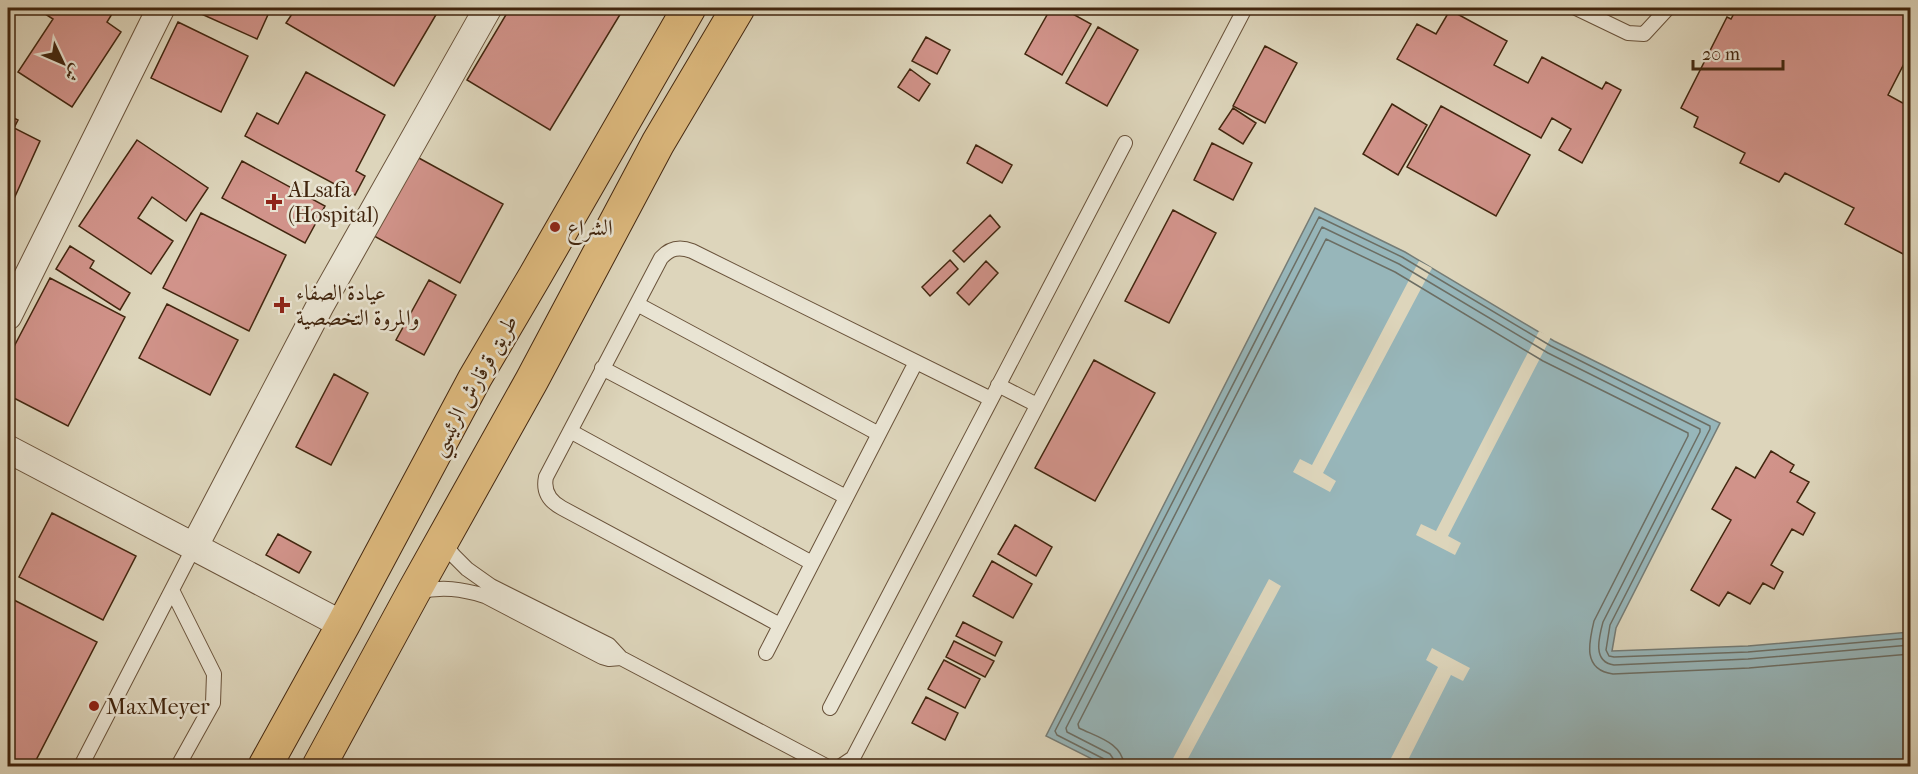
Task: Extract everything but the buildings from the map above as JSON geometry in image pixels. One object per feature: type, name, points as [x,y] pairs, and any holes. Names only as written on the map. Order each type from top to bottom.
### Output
[{"type":"main road","name":"طريق قرقارش الرئيسي","points":[[265,766],[475,378],[689,8]]},
{"type":"main road","points":[[319,766],[532,380],[658,143],[738,8]]},
{"type":"street","points":[[8,316],[161,8]]},
{"type":"street","points":[[194,547],[321,304],[488,8]]},
{"type":"street","points":[[8,449],[343,625]]},
{"type":"lane","points":[[1576,8],[1628,33],[1644,34],[1668,8]]},
{"type":"lane","points":[[841,766],[853,758],[1243,12]]},
{"type":"lane","points":[[830,708],[1125,143]]},
{"type":"lane","points":[[780,626],[554,504],[546,491],[546,477],[660,258],[666,252],[683,248],[991,399]]},
{"type":"lane","points":[[637,304],[879,434]]},
{"type":"lane","points":[[766,653],[916,362]]},
{"type":"lane","points":[[602,368],[846,497]]},
{"type":"lane","points":[[998,385],[1037,405]]},
{"type":"lane","points":[[570,431],[812,563]]},
{"type":"lane","points":[[442,540],[454,556],[478,578],[609,645],[621,658],[826,766]]},
{"type":"lane","points":[[81,766],[194,547]]},
{"type":"lane","points":[[413,593],[449,588],[485,596],[602,657],[621,658]]},
{"type":"lane","points":[[172,590],[214,674],[213,703],[178,766]]},
{"type":"water","points":[[1315,208],[1405,252],[1554,341],[1720,423],[1616,628],[1612,651],[1748,646],[1910,632],[1910,766],[1106,766],[1046,736]]},
{"type":"pier","points":[[1419,261],[1432,268],[1323,473],[1336,481],[1330,492],[1293,472],[1300,459],[1312,465]]},
{"type":"pier","points":[[1539,331],[1551,337],[1448,536],[1461,543],[1455,555],[1416,535],[1421,524],[1436,531]]},
{"type":"pier","points":[[1269,579],[1281,586],[1184,766],[1169,766]]},
{"type":"pier","points":[[1432,648],[1470,668],[1463,681],[1451,675],[1405,766],[1387,766],[1438,667],[1426,660]]},
{"type":"place","name":"ALsafa (Hospital)","points":[[274,202]]},
{"type":"place","name":"الشراع","points":[[555,227]]},
{"type":"place","name":"عيادة الصفاء والمروة التخصصية","points":[[282,305]]},
{"type":"place","name":"MaxMeyer","points":[[94,706]]}]
